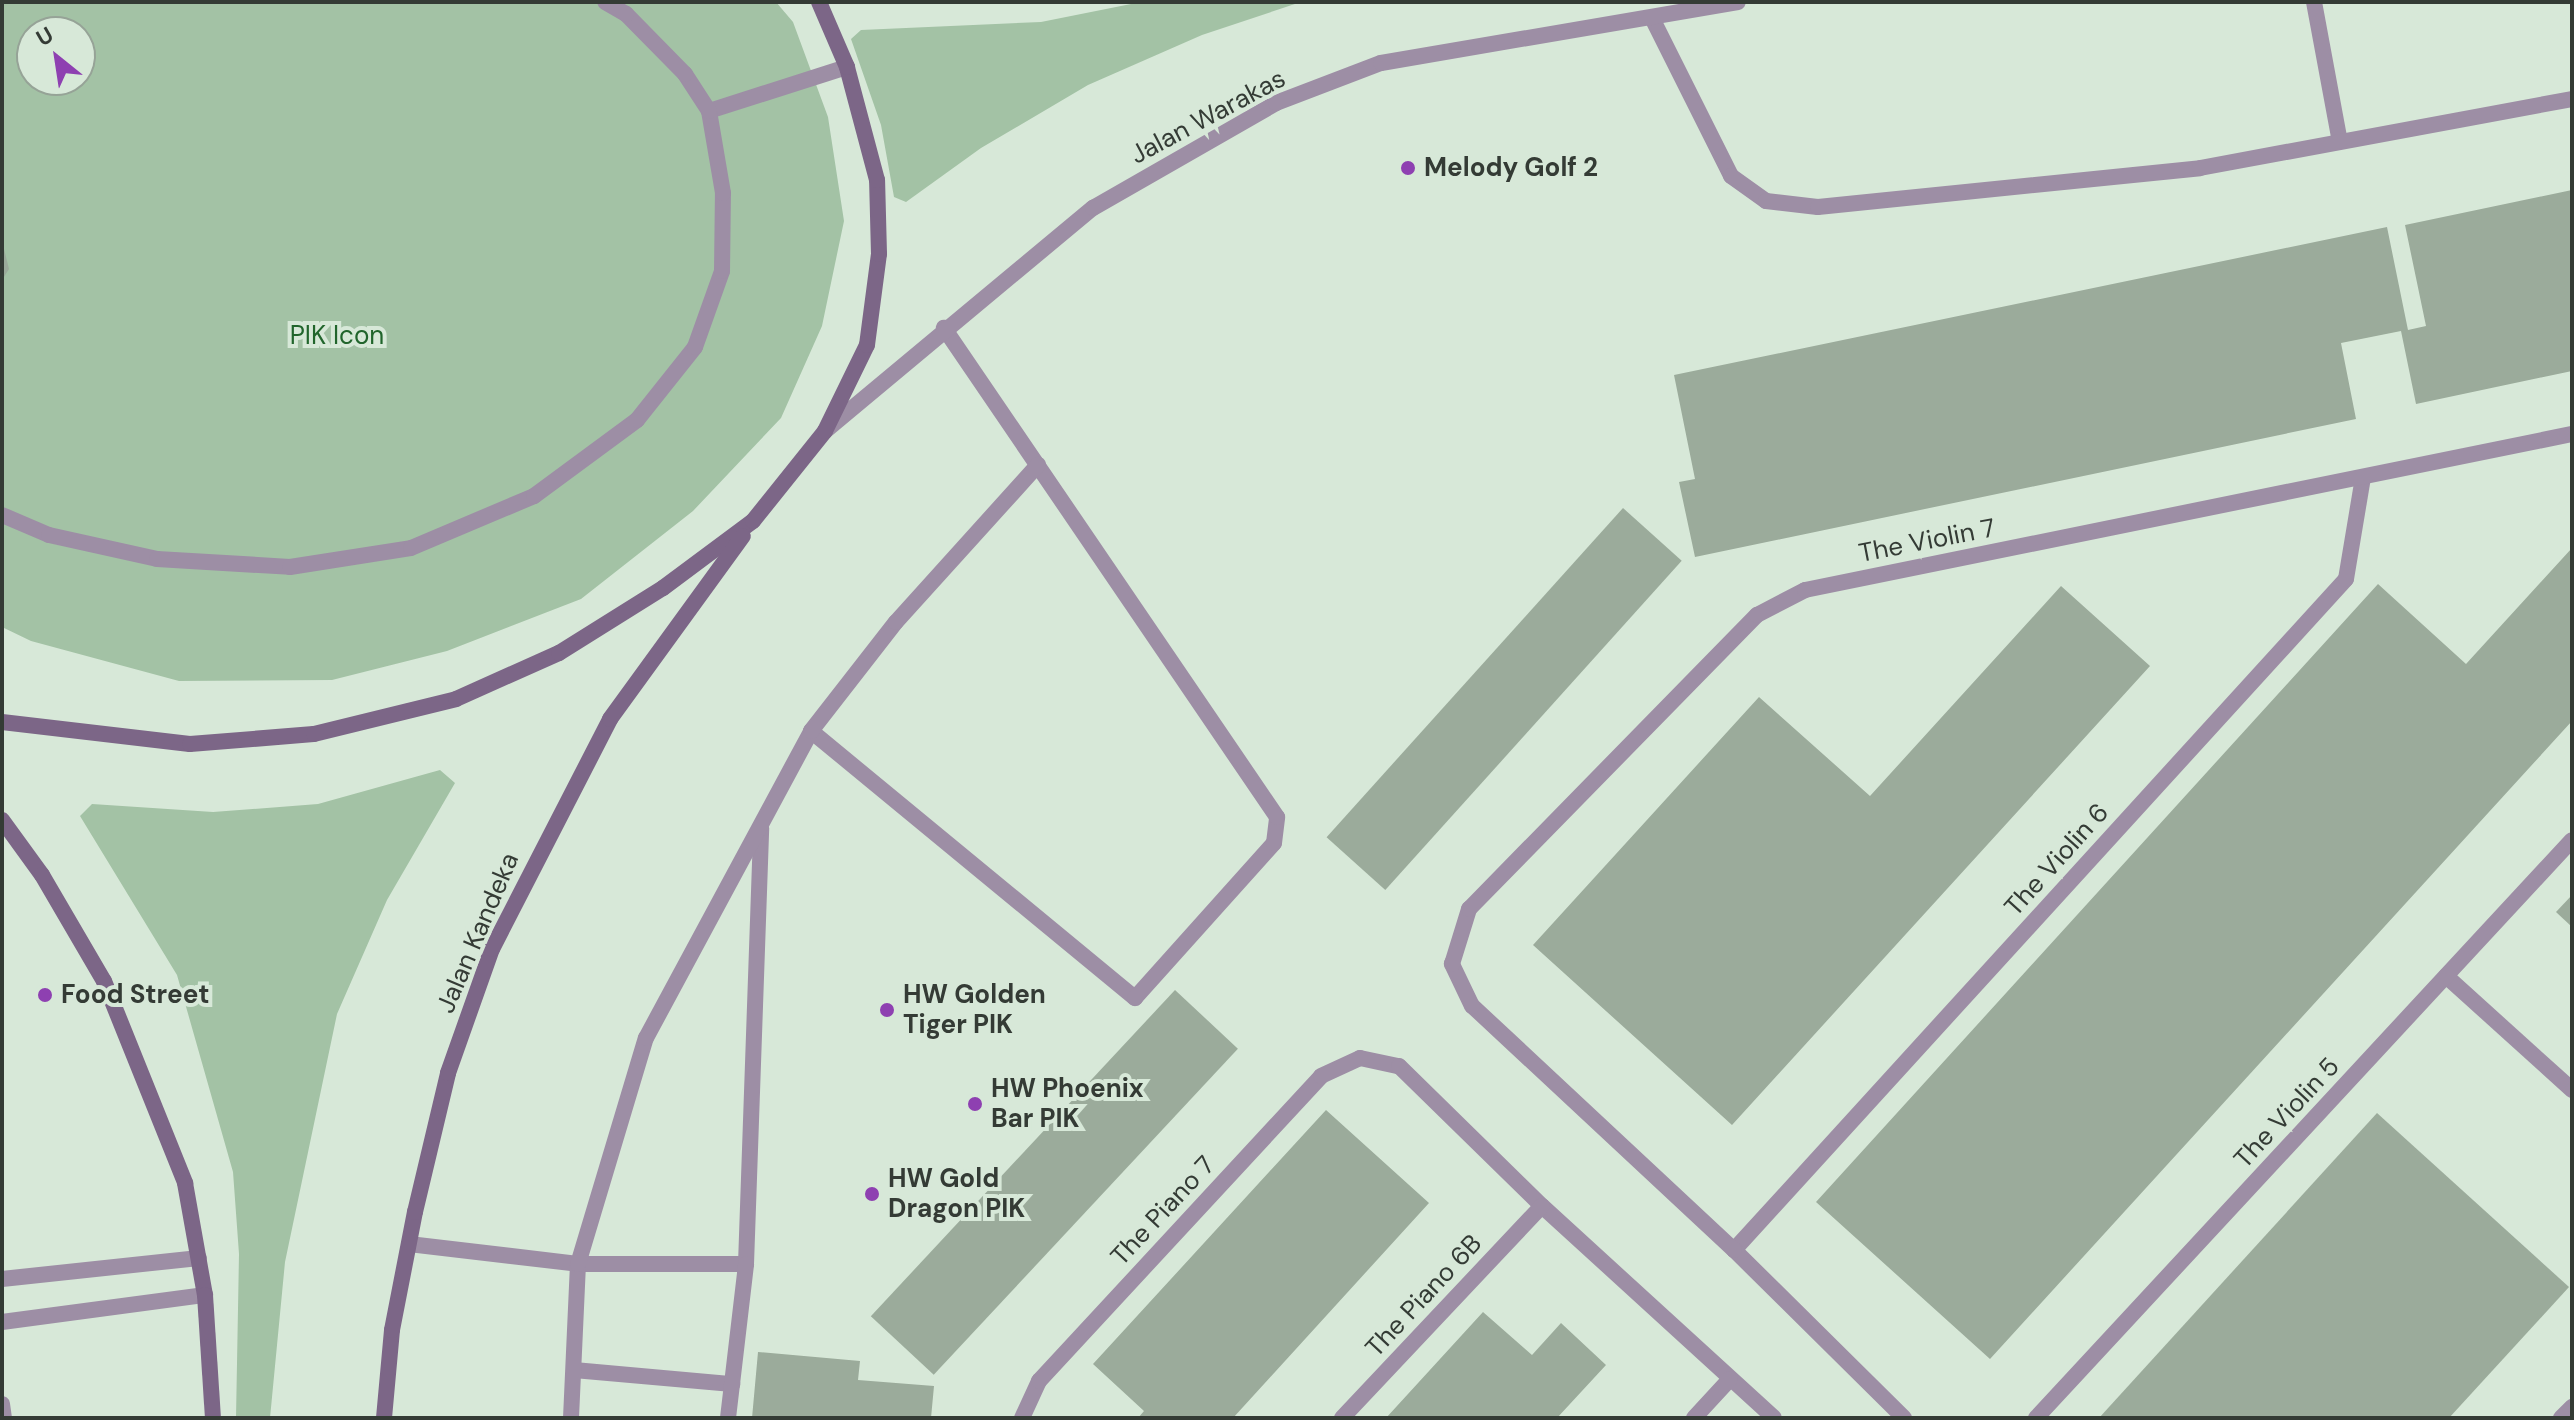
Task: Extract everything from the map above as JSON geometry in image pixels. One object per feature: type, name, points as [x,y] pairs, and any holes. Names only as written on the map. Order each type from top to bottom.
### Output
[{"type":"main road","points":[[2,722],[190,744],[314,734],[456,699],[559,653],[663,588],[753,521],[825,431],[867,345],[879,254],[877,180],[847,67],[819,2]]},
{"type":"main road","name":"Jalan Kandeka","points":[[384,1418],[392,1330],[448,1073],[504,923],[610,719],[753,521]]},
{"type":"main road","points":[[2,820],[42,875],[104,981],[144,1071],[185,1183],[205,1295],[213,1418]]},
{"type":"street","points":[[2,515],[49,535],[157,559],[290,567],[411,548],[534,496],[637,420],[695,347],[722,271],[723,193],[709,111],[685,74],[626,14],[605,2]]},
{"type":"street","name":"Jalan Warakas","points":[[825,431],[944,328],[1093,208],[1276,103],[1381,63],[1738,2]]},
{"type":"street","points":[[2314,2],[2340,142]]},
{"type":"street","points":[[1652,18],[1731,176],[1766,201],[1818,207],[2169,171],[2572,99]]},
{"type":"street","points":[[709,111],[847,67]]},
{"type":"street","points":[[811,731],[1135,998],[1274,843],[1277,817],[944,328]]},
{"type":"street","name":"The Violin 7","points":[[1734,1250],[1472,1006],[1452,964],[1469,909],[1757,615],[1805,590],[2572,434]]},
{"type":"street","points":[[571,1418],[578,1264],[646,1038],[811,731],[896,622],[1038,465]]},
{"type":"street","name":"The Violin 6","points":[[1734,1250],[2346,579],[2363,477]]},
{"type":"street","points":[[728,1418],[746,1264],[762,823]]},
{"type":"street","name":"The Violin 5","points":[[2036,1418],[2572,840]]},
{"type":"street","points":[[2446,976],[2572,1090]]},
{"type":"street","name":"The Piano 7","points":[[1022,1418],[1039,1381],[1321,1076],[1360,1058],[1399,1066],[1542,1206]]},
{"type":"street","points":[[1542,1206],[1774,1418]]},
{"type":"street","name":"The Piano 6B","points":[[1342,1418],[1542,1206]]},
{"type":"street","points":[[409,1244],[578,1264],[746,1264]]},
{"type":"street","points":[[1734,1250],[1904,1418]]},
{"type":"street","points":[[2,1279],[199,1258]]},
{"type":"street","points":[[2,1322],[205,1295]]},
{"type":"street","points":[[574,1370],[732,1384]]},
{"type":"street","points":[[1694,1418],[1730,1379]]},
{"type":"street","points":[[2,1404],[4,1418]]},
{"type":"street","points":[[2561,1418],[2572,1407]]},
{"type":"green space","name":"PIK Icon","points":[[2,2],[776,2],[793,22],[828,117],[844,221],[822,326],[781,418],[693,511],[581,599],[447,651],[332,680],[179,681],[31,641],[2,627]]},
{"type":"green space","points":[[1141,2],[1301,2],[1202,35],[1088,85],[981,148],[906,202],[894,197],[881,125],[851,39],[861,30],[1041,22]]},
{"type":"green space","points":[[440,770],[455,783],[387,900],[337,1014],[285,1262],[270,1418],[236,1418],[239,1254],[233,1172],[177,975],[80,816],[92,804],[213,812],[318,804]]},
{"type":"building","points":[[2572,190],[2572,371],[2416,404],[2401,331],[2341,343],[2356,419],[1695,557],[1679,482],[1695,479],[1674,375],[2387,227],[2408,330],[2426,326],[2405,225]]},
{"type":"building","points":[[2,241],[9,269],[2,280]]},
{"type":"building","points":[[1623,508],[1682,561],[1385,890],[1327,837]]},
{"type":"building","points":[[2572,548],[2572,721],[1990,1359],[1816,1202],[2378,584],[2466,664]]},
{"type":"building","points":[[2061,586],[2150,666],[1732,1125],[1533,945],[1759,697],[1870,796]]},
{"type":"building","points":[[2572,895],[2572,927],[2556,912]]},
{"type":"building","points":[[1175,990],[1238,1049],[934,1375],[871,1316]]},
{"type":"building","points":[[1326,1110],[1429,1203],[1233,1418],[1138,1418],[1144,1411],[1093,1364]]},
{"type":"building","points":[[2377,1113],[2569,1287],[2449,1418],[2099,1418]]},
{"type":"building","points":[[1483,1312],[1532,1355],[1561,1323],[1606,1365],[1557,1418],[1386,1418]]},
{"type":"building","points":[[758,1352],[860,1361],[858,1380],[934,1386],[931,1418],[752,1418]]},
{"type":"place","name":"Melody Golf 2","points":[[1408,168]]},
{"type":"place","name":"Food Street","points":[[45,995]]},
{"type":"place","name":"HW Golden Tiger PIK","points":[[887,1010]]},
{"type":"place","name":"HW Phoenix Bar PIK","points":[[975,1104]]},
{"type":"place","name":"HW Gold Dragon PIK","points":[[872,1194]]}]
